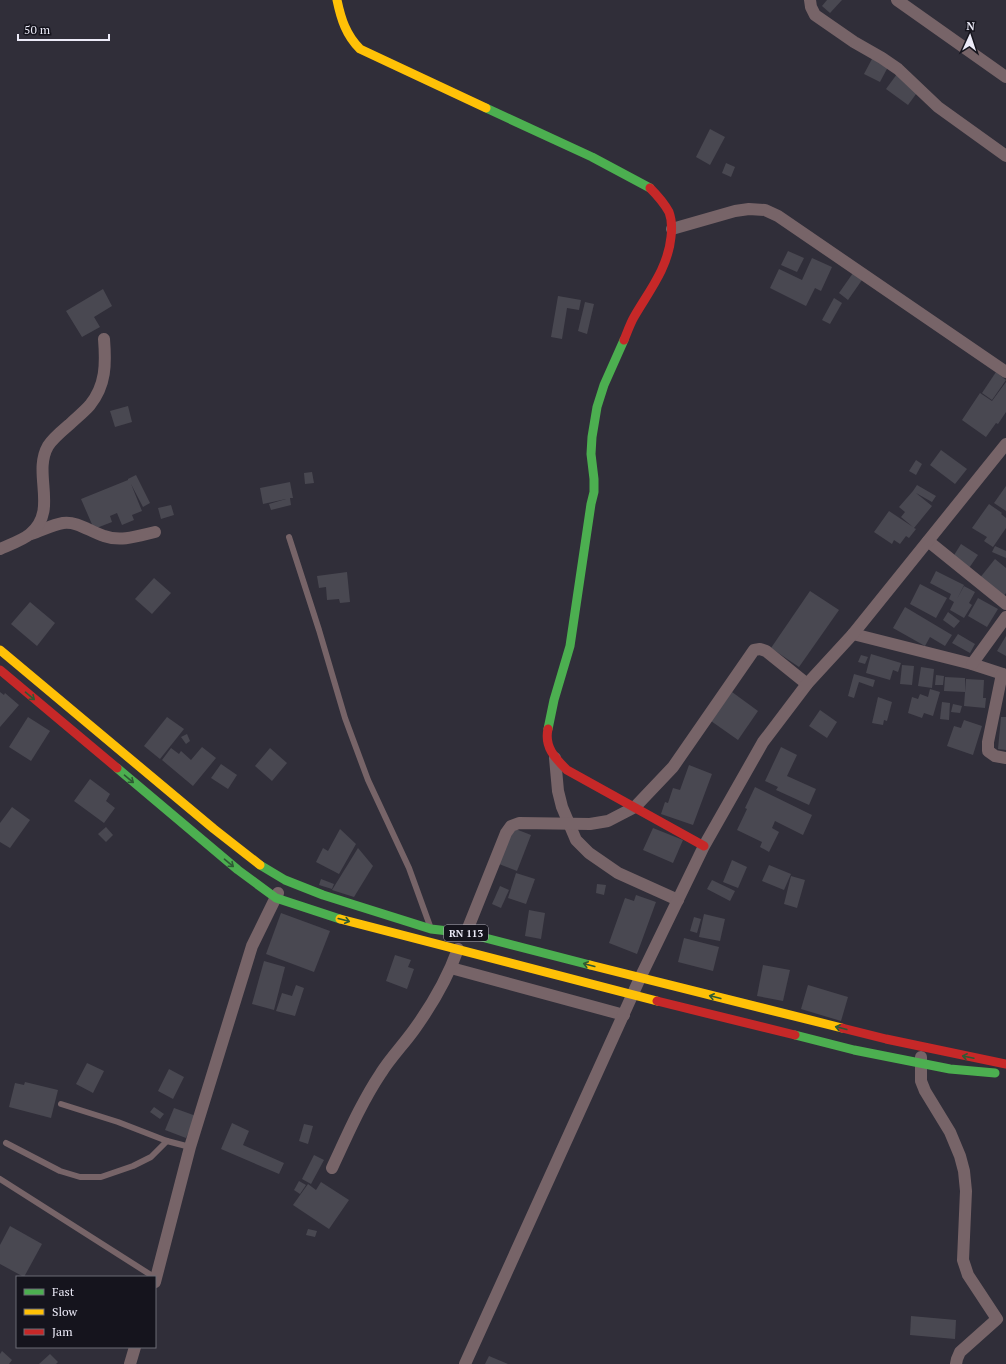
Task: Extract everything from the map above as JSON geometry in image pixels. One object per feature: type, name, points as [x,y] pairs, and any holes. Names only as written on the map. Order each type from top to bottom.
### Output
[{"type":"main road","points":[[337,0],[344,28],[351,41],[360,49],[592,157],[649,187],[660,199],[669,213],[672,228],[670,247],[666,261],[659,277],[633,319],[604,385],[597,407],[591,454],[594,492],[570,646],[554,700],[547,734],[548,745],[555,758],[567,770],[704,846]]},
{"type":"main road","name":"RN 113","points":[[0,650],[214,829],[255,862],[285,880],[323,895],[431,929],[466,933],[886,1039],[1006,1064]]},
{"type":"main road","name":"RN 113","points":[[0,670],[238,870],[276,898],[338,918],[633,995],[854,1050],[950,1069],[1006,1074]]},
{"type":"street","points":[[810,0],[810,7],[815,15],[854,42],[882,58],[898,70],[938,107],[1006,156]]},
{"type":"street","points":[[897,0],[1006,77]]},
{"type":"street","points":[[672,228],[735,211],[748,209],[765,210],[778,216],[1006,372]]},
{"type":"street","points":[[30,535],[40,522],[45,507],[43,477],[43,462],[45,454],[49,445],[90,406],[99,391],[104,378],[106,361],[104,339]]},
{"type":"street","points":[[465,1364],[640,978],[704,846],[763,742],[807,684],[853,634],[1006,444]]},
{"type":"street","points":[[0,549],[30,535],[63,523],[71,523],[103,536],[112,538],[125,539],[155,532]]},
{"type":"street","points":[[928,542],[1006,604]]},
{"type":"street","points":[[972,664],[1006,617]]},
{"type":"street","points":[[853,634],[972,664],[1004,675],[988,742],[988,750],[995,756],[1006,758]]},
{"type":"street","points":[[466,933],[506,833],[511,826],[518,823],[590,824],[608,821],[635,807],[673,767],[754,650],[760,649],[766,651],[807,684]]},
{"type":"street","points":[[555,758],[558,791],[562,807],[576,840],[589,853],[618,873],[678,900]]},
{"type":"street","points":[[156,1276],[190,1147],[252,946],[285,880]]},
{"type":"street","points":[[332,1168],[364,1100],[381,1073],[416,1027],[438,993],[451,968],[458,949]]},
{"type":"street","points":[[451,968],[624,1015]]},
{"type":"street","points":[[922,1047],[920,1063],[921,1081],[925,1091],[950,1132],[960,1156],[964,1171],[966,1191],[963,1260],[968,1275],[1002,1318],[960,1352],[956,1359],[956,1364]]},
{"type":"street","points":[[130,1364],[135,1348]]},
{"type":"lane","points":[[289,537],[345,718],[368,780],[409,868],[431,929]]},
{"type":"lane","points":[[61,1104],[118,1122],[167,1142],[190,1147]]},
{"type":"lane","points":[[6,1143],[60,1171],[80,1177],[101,1177],[133,1166],[151,1157],[167,1142]]},
{"type":"lane","points":[[0,1180],[150,1276]]},
{"type":"building","points":[[827,0],[842,0],[830,13],[822,6]]},
{"type":"building","points":[[873,57],[889,65],[880,82],[864,74]]},
{"type":"building","points":[[897,74],[919,90],[908,105],[886,89]]},
{"type":"building","points":[[710,129],[725,137],[710,165],[696,157]]},
{"type":"building","points":[[726,163],[735,167],[731,177],[722,173]]},
{"type":"building","points":[[788,251],[804,258],[797,272],[781,265]]},
{"type":"building","points":[[812,258],[832,267],[821,291],[815,288],[806,306],[770,288],[779,269],[802,280]]},
{"type":"building","points":[[853,273],[862,280],[848,300],[839,293]]},
{"type":"building","points":[[103,289],[112,306],[94,317],[100,327],[82,337],[66,311]]},
{"type":"building","points":[[558,296],[581,300],[579,310],[567,308],[562,339],[551,337]]},
{"type":"building","points":[[834,298],[842,303],[830,324],[822,320]]},
{"type":"building","points":[[585,302],[594,304],[587,334],[578,331]]},
{"type":"building","points":[[996,372],[1006,380],[992,400],[982,393]]},
{"type":"building","points":[[1006,382],[1006,412],[998,424],[996,423],[986,437],[962,420],[980,393],[992,401]]},
{"type":"building","points":[[128,406],[132,422],[115,427],[110,411]]},
{"type":"building","points":[[941,450],[967,469],[955,484],[930,465]]},
{"type":"building","points":[[916,460],[922,464],[916,475],[909,471]]},
{"type":"building","points":[[312,472],[314,483],[305,484],[304,473]]},
{"type":"building","points":[[136,475],[150,503],[143,507],[131,484],[142,511],[132,515],[134,520],[122,525],[117,513],[110,516],[112,522],[94,529],[81,499],[128,480]]},
{"type":"building","points":[[290,482],[293,498],[290,498],[291,505],[271,510],[269,504],[286,499],[263,504],[260,488]]},
{"type":"building","points":[[917,485],[936,496],[932,502],[916,493],[932,506],[914,528],[916,529],[909,538],[906,536],[900,544],[894,540],[892,544],[874,532],[889,511],[913,527],[901,517],[905,512],[899,507]]},
{"type":"building","points":[[1006,486],[1006,511],[994,503]]},
{"type":"building","points":[[989,504],[1002,513],[1001,514],[1006,518],[1006,528],[993,547],[984,541],[987,537],[972,528]]},
{"type":"building","points":[[171,505],[174,515],[161,519],[158,508]]},
{"type":"building","points":[[961,544],[978,555],[967,571],[951,560]]},
{"type":"building","points":[[995,546],[1006,551],[1006,558],[992,552]]},
{"type":"building","points":[[995,559],[1006,568],[1006,593],[1003,597],[979,579]]},
{"type":"building","points":[[936,571],[964,585],[957,599],[964,586],[975,592],[969,603],[972,605],[964,618],[950,610],[954,602],[949,599],[951,594],[930,583]]},
{"type":"building","points":[[347,572],[350,602],[340,603],[339,599],[327,600],[326,587],[319,588],[317,576]]},
{"type":"building","points":[[154,578],[171,593],[152,614],[135,599]]},
{"type":"building","points":[[920,584],[947,598],[936,618],[910,604]]},
{"type":"building","points":[[810,591],[839,610],[799,667],[771,648]]},
{"type":"building","points":[[978,598],[998,609],[987,627],[968,616]]},
{"type":"building","points":[[30,602],[55,623],[37,646],[11,624]]},
{"type":"building","points":[[905,607],[952,635],[945,646],[930,637],[925,646],[893,628]]},
{"type":"building","points":[[948,612],[960,621],[954,628],[943,620]]},
{"type":"building","points":[[958,634],[975,644],[970,653],[952,643]]},
{"type":"building","points":[[1006,636],[1006,656],[997,651]]},
{"type":"building","points":[[871,654],[901,663],[898,672],[893,670],[890,680],[866,673]]},
{"type":"building","points":[[861,655],[868,657],[865,664],[858,662]]},
{"type":"building","points":[[902,665],[914,666],[912,685],[900,684]]},
{"type":"building","points":[[921,667],[934,669],[932,688],[918,686]]},
{"type":"building","points":[[854,674],[875,680],[873,687],[859,682],[854,698],[848,696]]},
{"type":"building","points":[[936,675],[944,676],[943,685],[935,685]]},
{"type":"building","points":[[945,677],[965,678],[965,692],[944,691]]},
{"type":"building","points":[[966,679],[984,680],[983,698],[986,698],[985,708],[964,706]]},
{"type":"building","points":[[930,689],[940,692],[933,716],[924,713],[922,718],[908,713],[912,697],[918,699],[920,694],[928,697]]},
{"type":"building","points":[[0,692],[4,695],[5,693],[19,705],[0,727]]},
{"type":"building","points":[[732,692],[758,711],[738,740],[711,721]]},
{"type":"building","points":[[878,697],[892,702],[887,721],[884,720],[883,725],[872,723]]},
{"type":"building","points":[[942,702],[950,703],[949,720],[940,719]]},
{"type":"building","points":[[953,704],[962,706],[960,713],[951,712]]},
{"type":"building","points":[[820,710],[837,722],[827,738],[809,726]]},
{"type":"building","points":[[28,717],[50,731],[31,761],[9,747]]},
{"type":"building","points":[[167,717],[184,729],[160,759],[144,746]]},
{"type":"building","points":[[1001,717],[1006,717],[1006,750],[998,749]]},
{"type":"building","points":[[964,720],[982,726],[973,755],[947,746],[954,726],[961,728]]},
{"type":"building","points":[[187,734],[190,741],[186,744],[181,737]]},
{"type":"building","points":[[202,747],[216,758],[193,786],[162,760],[171,748],[179,754],[181,751],[191,760]]},
{"type":"building","points":[[781,747],[797,755],[787,776],[816,789],[809,805],[776,790],[778,787],[765,781]]},
{"type":"building","points":[[270,748],[287,763],[272,781],[255,766]]},
{"type":"building","points":[[221,764],[237,775],[228,789],[211,778]]},
{"type":"building","points":[[689,765],[712,774],[693,825],[661,814],[665,802],[668,803],[673,788],[680,790]]},
{"type":"building","points":[[90,779],[110,794],[106,801],[115,808],[104,823],[74,801]]},
{"type":"building","points":[[755,787],[812,815],[803,835],[775,821],[772,828],[779,832],[769,852],[760,847],[762,842],[737,830]]},
{"type":"building","points":[[12,807],[30,820],[10,848],[0,842],[0,823]]},
{"type":"building","points":[[106,827],[113,835],[106,842],[98,834]]},
{"type":"building","points":[[513,828],[531,835],[517,871],[499,864]]},
{"type":"building","points":[[653,828],[683,840],[673,863],[643,850]]},
{"type":"building","points":[[340,829],[356,844],[339,874],[316,862],[323,848],[328,851]]},
{"type":"building","points":[[358,848],[373,866],[354,897],[332,890]]},
{"type":"building","points":[[732,860],[747,867],[738,888],[723,882]]},
{"type":"building","points":[[769,865],[791,874],[784,890],[762,881]]},
{"type":"building","points":[[516,873],[535,879],[526,904],[508,898]]},
{"type":"building","points":[[791,876],[805,880],[797,908],[784,904]]},
{"type":"building","points":[[321,879],[334,884],[332,889],[319,885]]},
{"type":"building","points":[[712,880],[735,891],[730,901],[707,889]]},
{"type":"building","points":[[597,884],[606,885],[604,895],[596,893]]},
{"type":"building","points":[[500,886],[509,890],[501,908],[492,904]]},
{"type":"building","points":[[636,895],[656,902],[637,954],[609,943],[625,898],[634,901]]},
{"type":"building","points":[[529,910],[545,913],[541,939],[525,936]]},
{"type":"building","points":[[281,913],[330,931],[314,972],[266,954]]},
{"type":"building","points":[[704,914],[725,919],[720,941],[699,937]]},
{"type":"building","points":[[694,917],[701,919],[697,933],[690,931]]},
{"type":"building","points":[[684,938],[719,947],[713,971],[678,962]]},
{"type":"building","points":[[395,955],[411,960],[408,967],[414,969],[407,989],[386,981]]},
{"type":"building","points":[[264,961],[285,967],[274,1010],[252,1004]]},
{"type":"building","points":[[763,965],[790,970],[783,1001],[757,996]]},
{"type":"building","points":[[296,985],[304,988],[295,1016],[276,1011],[282,993],[292,996]]},
{"type":"building","points":[[808,985],[848,997],[841,1021],[801,1009]]},
{"type":"building","points":[[87,1063],[104,1071],[93,1093],[76,1084]]},
{"type":"building","points":[[169,1069],[184,1077],[173,1099],[158,1091]]},
{"type":"building","points":[[25,1082],[58,1090],[51,1118],[9,1107],[15,1083],[24,1085]]},
{"type":"building","points":[[154,1107],[164,1114],[160,1119],[150,1112]]},
{"type":"building","points":[[174,1108],[196,1116],[186,1138],[165,1130]]},
{"type":"building","points":[[232,1123],[249,1131],[243,1145],[284,1163],[279,1174],[221,1149]]},
{"type":"building","points":[[304,1124],[313,1126],[308,1144],[299,1141]]},
{"type":"building","points":[[314,1155],[324,1160],[311,1184],[302,1179]]},
{"type":"building","points":[[299,1181],[306,1185],[300,1194],[294,1190]]},
{"type":"building","points":[[321,1182],[349,1200],[329,1229],[293,1205],[308,1184],[316,1190]]},
{"type":"building","points":[[10,1226],[42,1244],[25,1276],[0,1264],[0,1245]]},
{"type":"building","points":[[308,1229],[317,1231],[315,1237],[306,1235]]},
{"type":"building","points":[[911,1316],[956,1320],[955,1339],[910,1335]]},
{"type":"building","points":[[2,1351],[12,1360],[9,1364],[0,1364],[0,1354]]},
{"type":"building","points":[[50,1354],[58,1362],[56,1364],[39,1364]]},
{"type":"building","points":[[489,1356],[508,1364],[485,1364]]},
{"type":"traffic: fast","points":[[486,108],[592,157],[650,188]]},
{"type":"traffic: fast","points":[[548,729],[554,700],[570,646],[594,492],[591,454],[597,407],[604,385],[624,340]]},
{"type":"traffic: fast","points":[[117,768],[238,870],[276,898],[340,919]]},
{"type":"traffic: fast","points":[[260,865],[285,880],[323,895],[431,929],[466,933],[590,965]]},
{"type":"traffic: fast","points":[[795,1035],[854,1050],[950,1069],[995,1073]]},
{"type":"traffic: slow","points":[[337,0],[340,14],[345,26],[351,38],[360,49],[486,108]]},
{"type":"traffic: slow","points":[[0,650],[214,829],[260,865]]},
{"type":"traffic: slow","points":[[340,919],[657,1001]]},
{"type":"traffic: slow","points":[[590,965],[842,1028]]},
{"type":"traffic: jam","points":[[624,340],[633,320],[662,269],[671,237],[672,231],[669,212],[663,202],[650,188]]},
{"type":"traffic: jam","points":[[0,670],[117,768]]},
{"type":"traffic: jam","points":[[548,729],[547,735],[549,747],[558,761],[567,770],[704,846]]},
{"type":"traffic: jam","points":[[657,1001],[795,1035]]},
{"type":"traffic: jam","points":[[842,1028],[886,1039],[1006,1064]]}]
